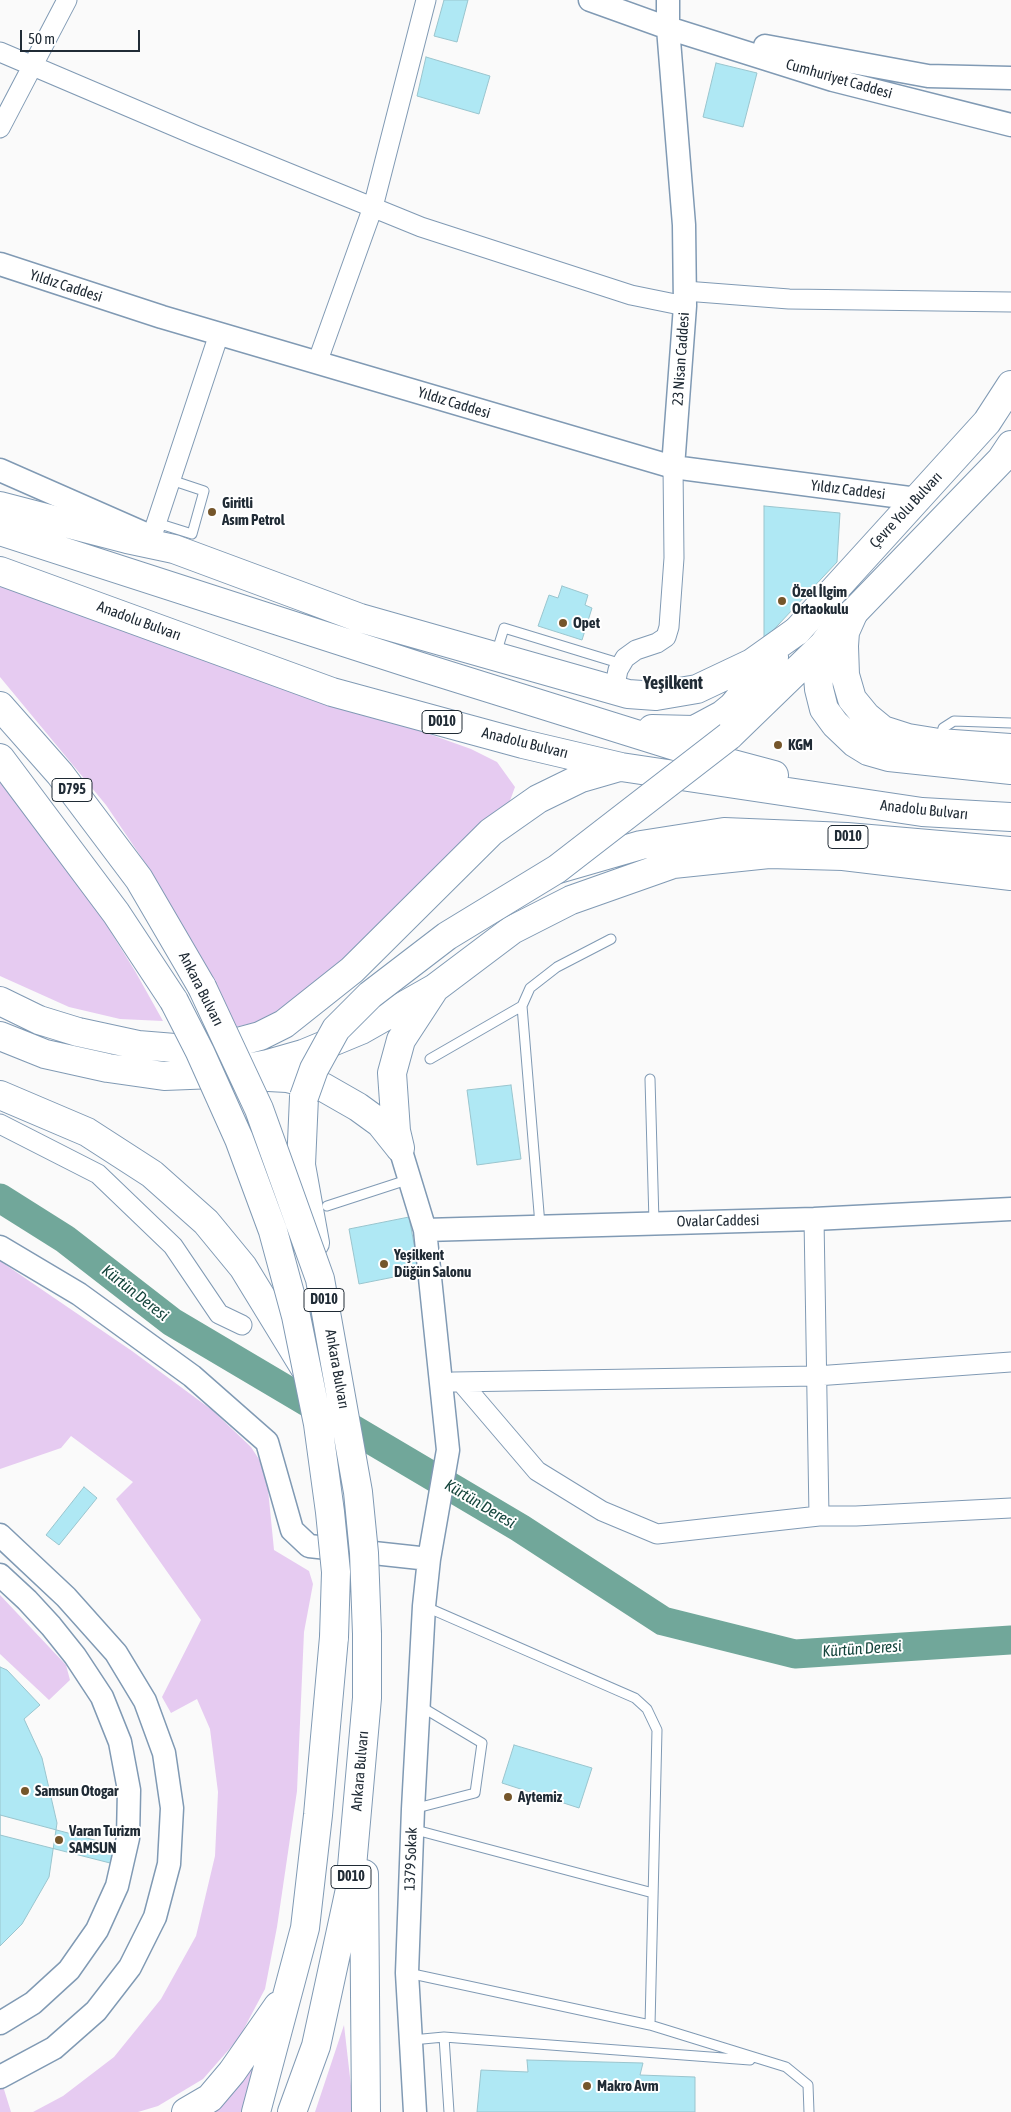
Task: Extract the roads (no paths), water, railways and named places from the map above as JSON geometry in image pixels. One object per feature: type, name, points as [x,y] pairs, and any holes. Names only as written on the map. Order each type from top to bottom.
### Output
[{"type":"main road","name":"Çevre Yolu Bulvarı","points":[[796,631],[987,422],[1011,385]]},
{"type":"main road","points":[[320,1279],[301,1165],[302,1124],[304,1097],[314,1069],[336,1029],[370,995],[447,936],[558,869],[729,736],[824,644],[834,630],[1008,458]]},
{"type":"main road","points":[[0,506],[153,534],[174,548],[360,618],[495,657],[618,677],[628,694],[656,696],[697,689],[752,663],[796,631]]},
{"type":"main road","points":[[0,531],[177,590],[521,696],[729,763],[901,809]]},
{"type":"main road","name":"Anadolu Bulvarı","points":[[0,571],[332,692],[523,744],[621,767],[901,809],[1011,817]]},
{"type":"main road","points":[[854,612],[846,632],[844,646],[845,675],[852,699],[866,716],[883,730],[908,738],[939,743],[1011,748]]},
{"type":"main road","points":[[521,696],[656,730],[694,730],[722,715],[733,706],[796,631]]},
{"type":"main road","points":[[824,644],[817,665],[819,689],[824,709],[835,724],[855,743],[868,751],[889,757],[1011,770]]},
{"type":"main road","name":"Ankara Bulvarı","points":[[0,706],[60,774],[139,878],[202,987],[259,1109],[320,1279],[358,1492],[364,1553],[367,1698],[350,1888],[316,2046],[292,2112]]},
{"type":"main road","name":"Ankara Bulvarı","points":[[0,758],[116,912],[174,1002],[204,1061],[239,1139],[273,1231],[296,1316],[318,1424],[336,1572],[334,1636],[318,1815],[304,1928],[290,1988],[256,2112]]},
{"type":"main road","points":[[0,1001],[38,1020],[78,1032],[138,1044],[186,1049],[234,1043],[260,1036],[284,1024],[352,970],[491,832],[538,799],[581,778],[621,767]]},
{"type":"main road","name":"D010","points":[[558,869],[641,844],[724,832],[847,837],[1011,852]]},
{"type":"main road","points":[[215,1074],[268,1064],[303,1054],[361,1030],[436,988],[512,930],[571,900],[673,864],[769,854],[844,856],[1011,876]]},
{"type":"main road","points":[[400,1148],[396,1131],[392,1073],[401,1040],[436,988]]},
{"type":"main road","points":[[0,1036],[46,1054],[108,1068],[164,1076],[215,1074],[287,1078],[323,1087],[358,1106],[380,1124],[400,1148]]},
{"type":"main road","points":[[0,1095],[87,1132],[152,1174],[206,1222],[243,1267],[307,1372]]},
{"type":"main road","points":[[357,1806],[364,1883],[366,2112]]},
{"type":"main road","points":[[186,2112],[210,2098],[232,2072],[290,1988]]},
{"type":"street","points":[[0,128],[66,0]]},
{"type":"street","points":[[317,364],[373,207],[426,0]]},
{"type":"street","name":"Cumhuriyet Caddesi","points":[[590,0],[668,28],[833,80],[1011,125]]},
{"type":"street","name":"23 Nisan Caddesi","points":[[618,677],[625,658],[636,650],[657,643],[666,637],[669,626],[674,558],[673,467],[685,298],[684,225],[668,28],[668,0]]},
{"type":"street","name":"Cumhuriyet Caddesi","points":[[668,28],[928,76],[1011,78]]},
{"type":"street","points":[[0,52],[195,135],[421,227],[630,295],[685,298],[1011,302]]},
{"type":"street","name":"Yıldız Caddesi","points":[[0,264],[317,364],[673,467],[917,499]]},
{"type":"street","points":[[0,470],[153,534],[219,334]]},
{"type":"street","points":[[0,1124],[98,1174],[173,1246],[219,1314],[242,1325]]},
{"type":"street","name":"1379 Sokak","points":[[400,1148],[426,1230],[451,1382],[448,1450],[430,1556],[424,1606],[412,1819],[406,1973],[415,2112]]},
{"type":"street","name":"Ovalar Caddesi","points":[[426,1230],[540,1225],[814,1219],[1011,1209]]},
{"type":"street","points":[[814,1219],[819,1516]]},
{"type":"street","points":[[0,1247],[79,1294],[128,1329],[192,1376],[267,1442],[292,1530],[309,1546],[430,1556]]},
{"type":"street","points":[[451,1382],[816,1376],[1011,1362]]},
{"type":"street","points":[[451,1382],[537,1471],[602,1511],[657,1534],[819,1516],[856,1516],[1011,1508]]},
{"type":"street","points":[[0,1535],[66,1597],[116,1653],[145,1701],[164,1753],[172,1808],[169,1864],[155,1917],[130,1967],[96,2011],[54,2048],[0,2077]]},
{"type":"street","points":[[0,1575],[51,1626],[75,1656],[102,1696],[120,1742],[128,1790],[128,1838],[117,1886],[97,1930],[69,1970],[33,2003],[0,2023]]},
{"type":"lane","points":[[153,534],[192,534],[204,491],[171,480]]},
{"type":"lane","points":[[939,743],[943,728],[954,721],[1011,723]]},
{"type":"lane","points":[[540,1225],[522,1006],[530,988],[557,967],[611,939]]},
{"type":"lane","points":[[430,1060],[522,1006]]},
{"type":"lane","points":[[650,1079],[654,1223]]},
{"type":"lane","points":[[327,1206],[410,1179]]},
{"type":"lane","points":[[424,1606],[635,1698],[647,1709],[656,1730],[650,2025]]},
{"type":"lane","points":[[412,1819],[475,1793],[482,1743],[419,1706]]},
{"type":"lane","points":[[412,1819],[653,1893]]},
{"type":"lane","points":[[406,1973],[650,2025],[786,2067],[808,2085],[809,2112]]},
{"type":"lane","points":[[411,2040],[444,2037],[767,2062]]},
{"type":"lane","points":[[444,2037],[449,2112]]},
{"type":"waterway","name":"Kürtün Deresi","points":[[0,1198],[65,1239],[172,1322],[520,1528],[663,1621],[795,1654],[1011,1640]]},
{"type":"place","name":"Giritli Asım Petrol","points":[[212,512]]},
{"type":"place","name":"Özel İlgim Ortaokulu","points":[[782,601]]},
{"type":"place","name":"Opet","points":[[563,623]]},
{"type":"place","name":"KGM","points":[[778,745]]},
{"type":"place","name":"Yeşilkent Düğün Salonu","points":[[384,1264]]},
{"type":"place","name":"Samsun Otogar","points":[[25,1791]]},
{"type":"place","name":"Aytemiz","points":[[508,1797]]},
{"type":"place","name":"Varan Turizm SAMSUN","points":[[59,1840]]},
{"type":"place","name":"Makro Avm","points":[[587,2086]]},
{"type":"district","name":"Yeşilkent","points":[[673,683]]}]
